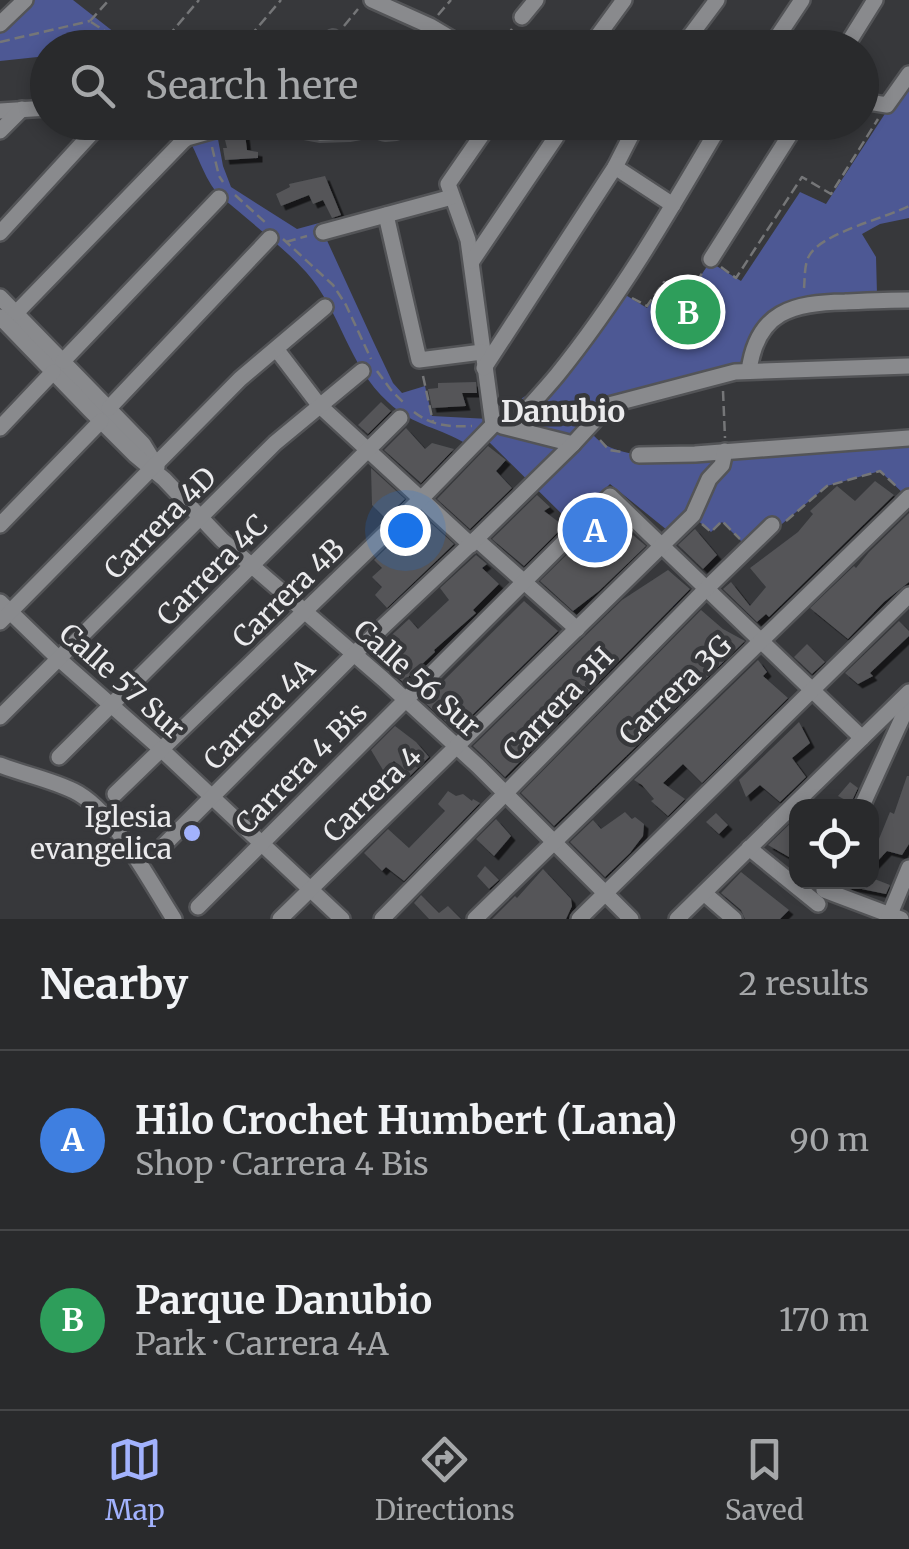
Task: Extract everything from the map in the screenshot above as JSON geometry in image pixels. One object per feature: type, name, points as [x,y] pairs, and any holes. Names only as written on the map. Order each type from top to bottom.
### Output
[{"type":"street","points":[[0,24],[25,0]]},
{"type":"street","points":[[369,0],[437,30]]},
{"type":"street","points":[[522,17],[536,0]]},
{"type":"street","points":[[602,30],[624,0]]},
{"type":"street","points":[[694,30],[717,0]]},
{"type":"street","points":[[782,30],[802,0]]},
{"type":"street","points":[[856,30],[875,0]]},
{"type":"street","points":[[879,104],[887,105],[909,74]]},
{"type":"street","points":[[0,131],[22,109]]},
{"type":"street","points":[[0,111],[30,109]]},
{"type":"street","points":[[0,232],[85,140]]},
{"type":"street","points":[[5,320],[186,140]]},
{"type":"street","points":[[478,140],[448,184],[468,240],[493,425],[573,444]]},
{"type":"street","points":[[472,262],[554,140]]},
{"type":"street","points":[[483,360],[615,167],[629,140]]},
{"type":"street","points":[[511,427],[558,374],[618,290],[711,140]]},
{"type":"street","points":[[712,259],[787,140]]},
{"type":"street","points":[[615,167],[673,205]]},
{"type":"street","points":[[322,232],[452,197]]},
{"type":"street","points":[[0,428],[219,198]]},
{"type":"street","points":[[386,215],[419,360],[483,360]]},
{"type":"street","points":[[0,525],[278,240]]},
{"type":"street","name":"Calle 56 Sur","points":[[0,297],[5,320],[105,414],[200,517],[456,746],[631,919]]},
{"type":"street","points":[[748,371],[762,330],[778,314],[802,305],[909,300]]},
{"type":"street","points":[[3,612],[240,379],[326,307]]},
{"type":"street","points":[[277,350],[320,405],[421,500],[577,630]]},
{"type":"street","points":[[722,374],[909,366]]},
{"type":"street","name":"Carrera 4D","points":[[0,718],[275,443],[362,370]]},
{"type":"street","name":"Carrera 4A","points":[[160,849],[609,405],[722,374]]},
{"type":"street","name":"Carrera 4C","points":[[59,757],[400,418]]},
{"type":"street","name":"Carrera 4B","points":[[115,794],[421,500],[493,425]]},
{"type":"street","points":[[639,455],[909,438]]},
{"type":"street","name":"Carrera 4","points":[[280,919],[692,515],[709,479],[722,466],[725,452]]},
{"type":"street","name":"Carrera 4 Bis","points":[[198,907],[610,496],[661,546]]},
{"type":"street","name":"Carrera 3G","points":[[475,919],[908,497]]},
{"type":"street","name":"Carrera 3H","points":[[382,919],[706,589],[774,527]]},
{"type":"street","points":[[661,546],[862,738]]},
{"type":"street","points":[[580,919],[909,594]]},
{"type":"street","name":"Calle 57 Sur","points":[[3,612],[162,750],[342,919]]},
{"type":"street","points":[[677,919],[909,692]]},
{"type":"street","points":[[865,799],[909,703]]},
{"type":"street","points":[[0,766],[74,790],[97,806],[174,919]]},
{"type":"street","points":[[750,848],[821,899],[893,918],[909,868]]},
{"type":"street","points":[[704,893],[734,919]]},
{"type":"path","points":[[51,30],[90,21],[109,0]]},
{"type":"path","points":[[173,30],[198,0]]},
{"type":"path","points":[[255,30],[281,0]]},
{"type":"path","points":[[341,30],[369,0]]},
{"type":"path","points":[[512,30],[522,17]]},
{"type":"path","points":[[90,21],[104,30]]},
{"type":"path","points":[[0,42],[30,35]]},
{"type":"path","points":[[879,118],[887,105]]},
{"type":"path","points":[[618,290],[646,306],[664,282],[687,296],[712,259],[736,278],[802,177],[831,194],[865,140]]},
{"type":"path","points":[[802,305],[808,257],[817,248],[864,223],[909,206]]},
{"type":"path","points":[[900,210],[909,214]]},
{"type":"path","points":[[278,240],[322,232]]},
{"type":"path","points":[[419,360],[434,423]]},
{"type":"path","points":[[722,374],[725,452]]},
{"type":"path","points":[[588,428],[609,450],[639,455]]},
{"type":"path","points":[[774,527],[827,486],[880,471],[908,497]]},
{"type":"path","points":[[692,515],[711,532],[722,522],[744,544]]},
{"type":"shaded area","points":[[31,0],[73,0],[111,30],[30,30],[30,58],[0,61],[0,30]]},
{"type":"shaded area","points":[[909,83],[909,218],[880,224],[862,234],[876,257],[877,294],[792,302],[762,322],[743,364],[616,394],[603,401],[586,420],[600,441],[639,455],[909,438],[909,499],[880,471],[827,486],[776,529],[744,544],[722,522],[711,532],[687,511],[667,530],[610,484],[571,523],[481,434],[468,445],[398,410],[363,372],[318,287],[290,255],[216,192],[189,140],[218,140],[231,187],[297,229],[319,223],[393,383],[402,393],[425,386],[432,416],[489,419],[559,375],[619,291],[647,308],[665,282],[687,296],[710,262],[741,281],[800,192],[826,204],[868,140],[879,140],[879,123]]},
{"type":"building","points":[[225,140],[246,140],[247,150],[258,152],[258,158],[225,160],[223,148],[227,148]]},
{"type":"building","points":[[325,176],[341,215],[332,218],[323,200],[313,204],[309,195],[281,206],[276,194],[289,184]]},
{"type":"building","points":[[476,382],[477,393],[462,393],[466,406],[432,408],[428,389],[438,388],[438,383]]},
{"type":"building","points":[[381,402],[391,411],[368,434],[358,425]]},
{"type":"building","points":[[406,428],[425,449],[432,443],[454,449],[421,483],[384,450]]},
{"type":"building","points":[[488,446],[506,460],[496,471],[512,488],[470,529],[437,499]]},
{"type":"building","points":[[371,468],[405,499],[385,518],[372,505]]},
{"type":"building","points":[[875,481],[894,495],[769,617],[766,614],[757,622],[723,589],[731,582],[750,606],[766,587],[750,568],[798,532],[813,514],[810,511],[837,486],[855,501]]},
{"type":"building","points":[[537,495],[550,507],[544,511],[564,526],[524,566],[492,539]]},
{"type":"building","points":[[909,513],[909,582],[848,639],[810,608]]},
{"type":"building","points":[[421,514],[454,544],[387,608],[375,595],[382,587],[372,577],[382,568],[374,560]]},
{"type":"building","points":[[608,514],[646,546],[573,611],[540,581]]},
{"type":"building","points":[[695,529],[717,555],[703,569],[678,545]]},
{"type":"building","points":[[476,555],[487,564],[482,568],[499,584],[473,610],[476,613],[403,682],[371,654],[409,619],[418,629],[449,600],[440,588]]},
{"type":"building","points":[[668,570],[690,589],[505,777],[473,746],[622,600]]},
{"type":"building","points":[[524,601],[558,631],[456,731],[423,701]]},
{"type":"building","points":[[701,610],[745,641],[554,826],[521,793]]},
{"type":"building","points":[[899,621],[909,636],[870,673],[873,676],[858,684],[845,673]]},
{"type":"building","points":[[807,644],[825,662],[812,674],[794,657]]},
{"type":"building","points":[[758,660],[767,672],[763,676],[788,698],[702,783],[683,764],[663,783],[685,799],[668,816],[634,780]]},
{"type":"building","points":[[799,722],[810,743],[792,758],[806,777],[780,802],[760,785],[746,797],[739,780]]},
{"type":"building","points":[[395,726],[429,757],[410,776],[394,761],[383,770],[371,750]]},
{"type":"building","points":[[909,776],[909,844],[902,855],[887,851],[879,860],[879,839],[890,812],[894,814]]},
{"type":"building","points":[[850,782],[858,788],[853,799],[838,796]]},
{"type":"building","points":[[448,791],[480,803],[404,881],[386,867],[382,871],[364,853],[388,829],[409,848],[445,811],[438,804]]},
{"type":"building","points":[[625,812],[644,824],[643,836],[605,877],[570,842],[593,820],[601,829]]},
{"type":"building","points":[[716,813],[728,825],[719,834],[706,822]]},
{"type":"building","points":[[496,819],[511,836],[494,856],[476,839]]},
{"type":"building","points":[[789,825],[789,857],[768,845]]},
{"type":"building","points":[[485,866],[499,880],[489,889],[477,876]]},
{"type":"building","points":[[543,869],[571,899],[566,919],[492,919],[517,898]]},
{"type":"building","points":[[741,872],[789,910],[780,919],[745,919],[741,910],[721,893]]},
{"type":"building","points":[[879,881],[890,885],[886,894],[862,889],[879,889]]},
{"type":"building","points":[[421,895],[439,913],[448,906],[461,919],[429,919],[414,903]]},
{"type":"place","name":"Parque Danubio","points":[[688,312]]},
{"type":"place","name":"Hilo Crochet Humbert (Lana)","points":[[595,530]]},
{"type":"place","name":"Iglesia evangelica","points":[[192,833]]},
{"type":"district","name":"Danubio","points":[[563,412]]}]
